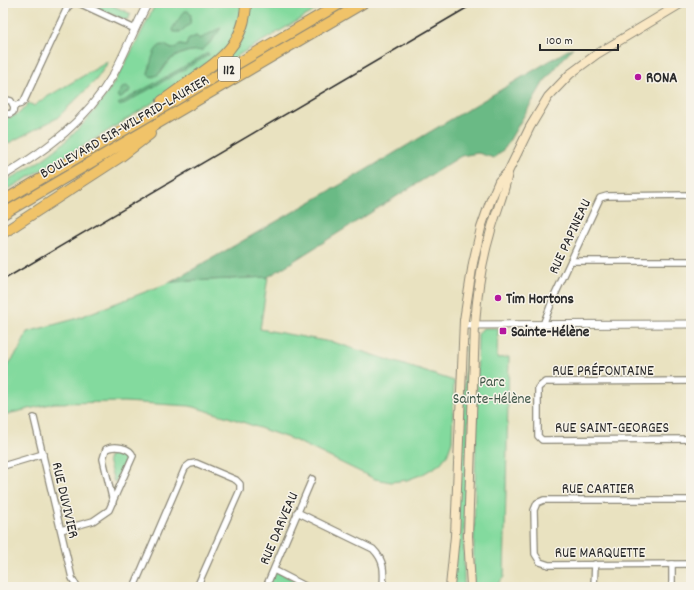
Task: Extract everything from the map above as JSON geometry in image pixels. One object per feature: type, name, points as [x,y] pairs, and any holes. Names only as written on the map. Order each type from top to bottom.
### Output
[{"type":"highway","points":[[117,134],[215,64],[226,54],[242,29],[246,3]]},
{"type":"highway","name":"BOULEVARD SIR-WILFRID-LAURIER","points":[[3,201],[341,3]]},
{"type":"highway","name":"BOULEVARD SIR-WILFRID-LAURIER","points":[[3,214],[363,3]]},
{"type":"highway","points":[[3,233],[120,157],[195,101]]},
{"type":"main road","points":[[470,587],[468,536],[474,326],[481,270],[508,172],[530,127],[548,97],[570,74],[597,54],[682,3]]},
{"type":"main road","points":[[450,587],[455,528],[464,325],[468,288],[481,228],[499,181],[508,172]]},
{"type":"street","points":[[14,106],[21,104],[24,101],[67,8],[72,3]]},
{"type":"street","points":[[79,3],[135,29]]},
{"type":"street","points":[[3,176],[48,147],[64,134],[84,114],[98,97],[112,75],[147,3]]},
{"type":"street","points":[[3,101],[10,101],[14,106]]},
{"type":"street","points":[[3,113],[11,113],[14,110],[14,106]]},
{"type":"street","name":"RUE PAPINEAU","points":[[543,325],[553,299],[600,198],[606,196],[691,195]]},
{"type":"street","points":[[571,261],[691,261]]},
{"type":"street","points":[[464,325],[691,324]]},
{"type":"street","name":"RUE PRÉFONTAINE","points":[[538,409],[538,388],[545,382],[691,381]]},
{"type":"street","name":"RUE SAINT-GEORGES","points":[[538,409],[538,436],[542,440],[691,439]]},
{"type":"street","name":"RUE DUVIVIER","points":[[34,418],[72,578],[77,587]]},
{"type":"street","points":[[61,530],[93,521],[109,510],[113,502],[133,456],[128,450],[110,447],[106,449],[103,459],[113,502]]},
{"type":"street","points":[[3,466],[43,454]]},
{"type":"street","points":[[134,587],[186,468],[190,464],[196,463],[236,480],[240,484],[240,490],[197,587]]},
{"type":"street","name":"RUE DARVEAU","points":[[266,587],[312,479]]},
{"type":"street","name":"RUE CARTIER","points":[[534,534],[534,510],[537,503],[544,500],[691,500]]},
{"type":"street","points":[[297,512],[373,549],[383,564],[383,587]]},
{"type":"street","name":"RUE MARQUETTE","points":[[534,534],[535,554],[540,562],[549,565],[691,564]]},
{"type":"street","points":[[594,587],[595,564]]},
{"type":"street","points":[[672,564],[672,587]]},
{"type":"street","points":[[274,570],[308,587]]},
{"type":"green space","points":[[87,3],[107,3],[131,14],[128,19],[124,20]]},
{"type":"green space","points":[[156,3],[210,3],[212,5],[221,3],[243,3],[242,15],[227,48],[168,93],[95,139],[3,192],[3,183],[49,155],[89,118],[125,64]],"holes":[[[220,29],[202,50],[180,54],[169,61],[163,70],[158,74],[153,77],[148,74],[151,64],[166,46],[172,49],[180,45],[186,46],[188,40],[196,36],[200,39]]]},
{"type":"green space","points":[[248,3],[328,3],[223,64],[222,61]]},
{"type":"green space","points":[[185,11],[188,11],[191,15],[190,24],[180,32],[173,32],[172,29]]},
{"type":"green space","points":[[221,28],[202,50],[178,55],[170,60],[159,74],[156,76],[149,76],[148,74],[152,57],[154,52],[160,46],[164,45],[172,49],[180,45],[186,46],[188,40],[196,36],[200,39]]},
{"type":"green space","points":[[573,47],[543,83],[505,148],[494,158],[478,153],[461,156],[268,277],[171,282],[354,177]]},
{"type":"green space","points":[[208,53],[209,55],[120,106],[118,104]]},
{"type":"green space","points":[[109,61],[96,80],[57,118],[3,146],[3,118],[17,114],[28,103],[35,106],[40,101]]},
{"type":"green space","points":[[127,86],[130,91],[119,98],[117,96],[123,87]]},
{"type":"green space","points":[[268,277],[260,329],[336,343],[454,381],[452,441],[447,455],[440,464],[423,474],[407,480],[391,482],[375,479],[294,440],[228,417],[190,406],[124,402],[54,403],[3,415],[3,372],[19,350],[27,332],[75,319],[171,282]]},
{"type":"green space","name":"Parc Sainte-Hélène","points":[[483,328],[498,328],[497,358],[509,357],[504,577],[495,587],[473,587],[478,334]]},
{"type":"green space","points":[[469,333],[472,337],[464,532],[464,587],[453,587],[467,336]]},
{"type":"green space","points":[[113,452],[123,452],[127,456],[116,481],[114,482],[108,460]]},
{"type":"green space","points":[[274,570],[307,587],[266,587]]},
{"type":"railway","points":[[3,280],[475,3]]},
{"type":"place","name":"RONA","points":[[638,77]]},
{"type":"place","name":"Tim Hortons","points":[[498,298]]},
{"type":"place","name":"Sainte-Hélène","points":[[503,331]]}]
